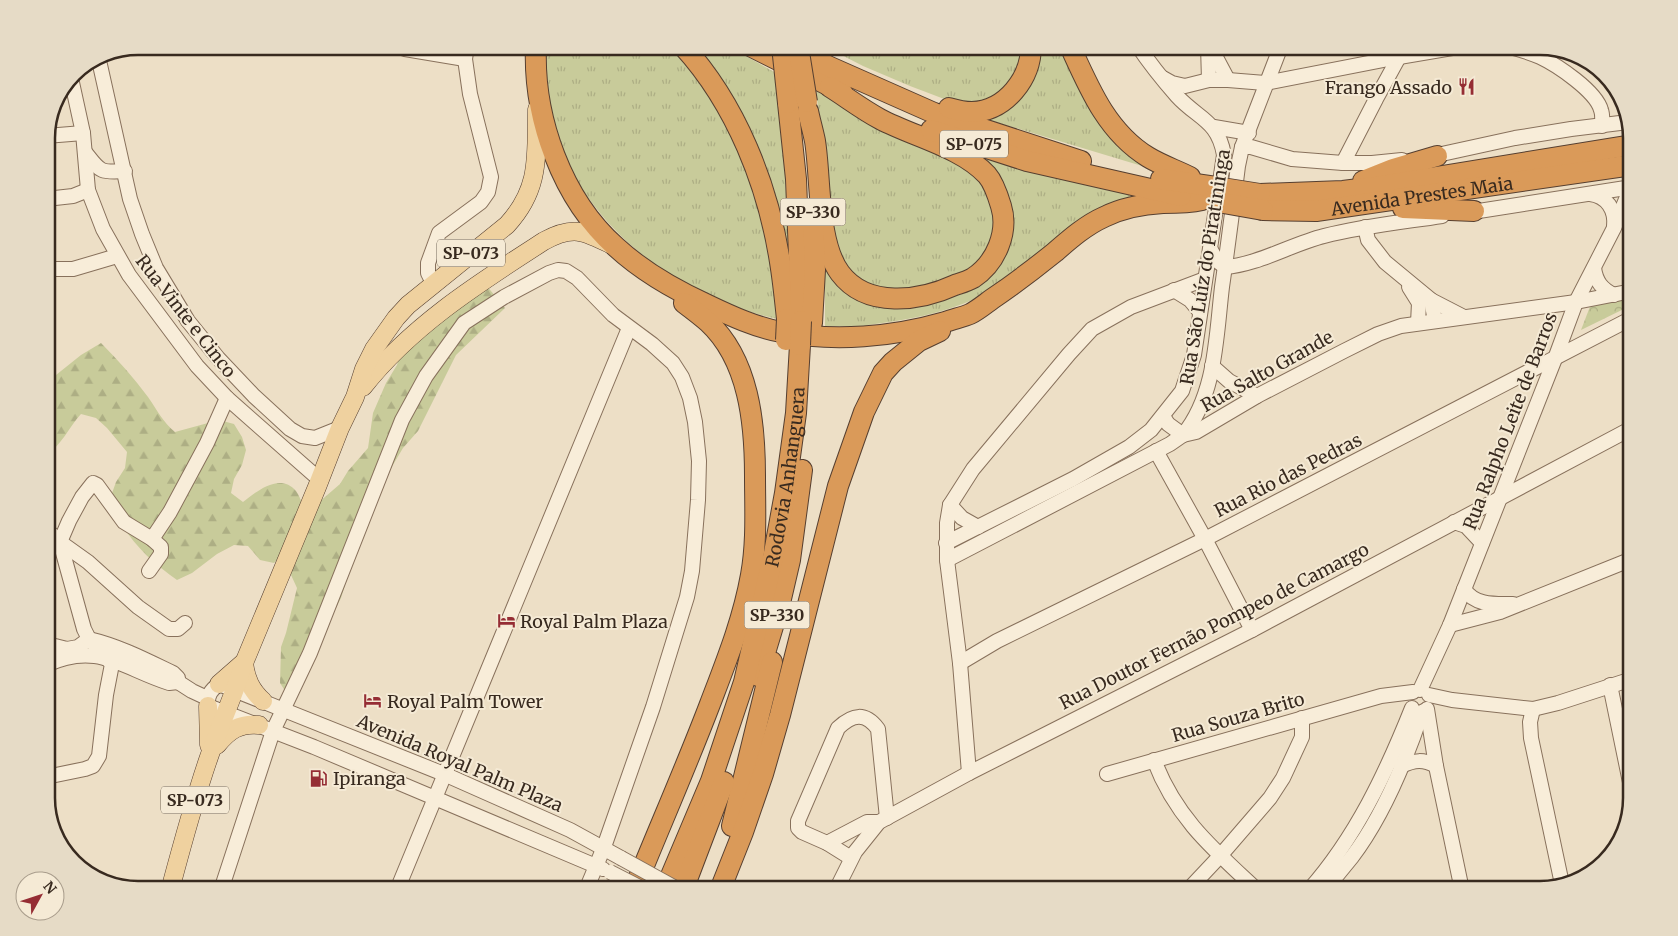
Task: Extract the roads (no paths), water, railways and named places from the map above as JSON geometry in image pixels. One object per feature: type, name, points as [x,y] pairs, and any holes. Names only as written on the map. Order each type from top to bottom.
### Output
[{"type":"highway","points":[[536,55],[538,89],[543,123],[564,178],[595,225],[616,248],[682,293],[762,328],[827,336],[867,336],[918,328],[970,314]]},
{"type":"highway","points":[[690,55],[720,97],[739,132],[760,179],[780,262],[800,321]]},
{"type":"highway","name":"SP-075","points":[[768,55],[830,87],[940,133],[1027,161],[1209,193]]},
{"type":"highway","name":"Rodovia Anhanguera","points":[[785,55],[801,106]]},
{"type":"highway","name":"Rodovia Anhanguera","points":[[669,881],[711,781],[744,682],[774,553],[785,493],[796,413],[800,321],[800,250],[796,178],[801,106],[798,55]]},
{"type":"highway","name":"SP-075","points":[[807,55],[934,113],[1068,158],[1173,181],[1209,193]]},
{"type":"highway","points":[[852,77],[939,106],[973,112],[989,108],[1005,100],[1026,75],[1031,55]]},
{"type":"highway","points":[[1074,55],[1100,109],[1125,140],[1149,157],[1209,193]]},
{"type":"highway","points":[[801,106],[815,140],[821,202],[828,243],[839,272],[853,285],[880,298],[899,299],[924,296],[973,278],[989,263],[999,247],[1004,231],[1004,221],[998,195],[988,177],[966,159],[880,119],[830,87]]},
{"type":"highway","name":"Avenida Prestes Maia","points":[[1261,202],[1311,191],[1375,187],[1623,146]]},
{"type":"highway","points":[[1311,191],[1362,181],[1393,169],[1437,156]]},
{"type":"highway","name":"Avenida Prestes Maia","points":[[1209,193],[1316,211],[1623,166]]},
{"type":"highway","points":[[724,881],[763,774],[780,715],[838,486],[864,412],[883,373],[918,341],[970,314],[1031,272],[1089,225],[1105,216],[1126,208],[1161,203],[1189,203],[1209,193]]},
{"type":"highway","points":[[1316,211],[1376,208],[1474,211]]},
{"type":"highway","points":[[638,881],[693,748],[736,634],[751,574],[756,522],[752,417],[744,382],[738,368],[729,349],[708,322],[666,289],[646,270]]},
{"type":"highway","name":"Rodovia Anhanguera","points":[[686,881],[733,758],[780,603],[790,560],[800,492],[807,419],[799,343]]},
{"type":"highway","points":[[716,881],[736,812],[773,656],[780,603]]},
{"type":"main road","name":"SP-073","points":[[244,662],[340,428],[355,397],[364,369],[374,349],[396,318],[428,288],[507,225],[518,214],[529,193],[534,180],[538,89]]},
{"type":"main road","name":"SP-073","points":[[355,397],[375,371],[416,332],[509,264],[544,241],[560,232],[578,231],[591,235],[616,248]]},
{"type":"main road","points":[[428,288],[435,298],[437,305],[435,317]]},
{"type":"main road","points":[[227,687],[244,662]]},
{"type":"main road","points":[[244,662],[246,678],[250,687],[263,701]]},
{"type":"main road","name":"SP-073","points":[[172,881],[209,756],[226,712],[227,687]]},
{"type":"main road","points":[[208,702],[209,756]]},
{"type":"main road","points":[[209,756],[221,740],[234,728],[247,725],[266,728]]},
{"type":"street","points":[[428,288],[428,263],[439,232],[481,202],[488,192],[491,177],[470,94],[466,55]]},
{"type":"street","points":[[946,542],[1072,479],[1129,447],[1151,430],[1182,391],[1194,355],[1224,155],[1222,144],[1214,127],[1192,110],[1158,75],[1144,55]]},
{"type":"street","points":[[1192,110],[1191,94],[1204,81],[1208,55]]},
{"type":"street","points":[[1214,55],[1228,80]]},
{"type":"street","name":"Rua São Luíz do Piratininga","points":[[1183,435],[1192,424],[1198,411],[1212,366],[1242,147],[1249,133],[1265,83],[1277,55]]},
{"type":"street","points":[[1158,75],[1172,83],[1185,86],[1204,81],[1228,80],[1265,83],[1406,55]]},
{"type":"street","points":[[1533,55],[1550,63],[1589,92],[1602,111],[1602,126]]},
{"type":"street","points":[[1344,163],[1399,56]]},
{"type":"street","name":"Rua Vinte e Cinco","points":[[100,64],[130,199],[142,234],[156,268],[188,321],[213,353],[254,396],[290,429],[302,436],[315,438],[340,428]]},
{"type":"street","points":[[1250,82],[1261,97]]},
{"type":"street","name":"Rua Vinte e Cinco","points":[[73,86],[83,133],[88,190],[103,229],[117,256],[164,324],[226,398],[320,480]]},
{"type":"street","points":[[1224,155],[1242,147],[1250,147],[1292,160],[1372,163],[1437,156],[1515,138],[1621,123]]},
{"type":"street","points":[[1214,127],[1249,133]]},
{"type":"street","points":[[55,135],[83,133]]},
{"type":"street","points":[[85,152],[97,168],[103,172],[125,171]]},
{"type":"street","points":[[1211,250],[1218,261],[1225,267],[1238,266],[1303,242],[1365,227],[1623,187]]},
{"type":"street","points":[[55,198],[64,198],[88,190]]},
{"type":"street","points":[[1587,194],[1594,194],[1607,201],[1614,213],[1614,228]]},
{"type":"street","name":"Rua Ralpho Leite de Barros","points":[[1403,748],[1422,712],[1421,700],[1428,672],[1450,625],[1576,302],[1614,228],[1623,206]]},
{"type":"street","points":[[1365,227],[1368,240],[1375,251],[1402,278],[1430,300],[1464,317]]},
{"type":"street","points":[[55,269],[73,269],[117,256]]},
{"type":"street","points":[[1594,268],[1602,288],[1614,295]]},
{"type":"street","points":[[1550,305],[1574,290],[1594,268]]},
{"type":"street","points":[[224,881],[266,728],[282,708],[310,653],[402,420],[426,376],[464,323],[549,272],[558,270],[566,271],[577,278],[613,316],[662,351],[673,363],[682,377],[690,398],[695,422],[699,461],[692,571],[687,597],[654,704],[604,847],[590,881]]},
{"type":"street","points":[[969,773],[960,663],[946,560],[947,523],[950,506],[973,469],[1092,329],[1131,307],[1205,278]]},
{"type":"street","points":[[1402,278],[1419,303],[1418,324]]},
{"type":"street","points":[[1174,290],[1190,300],[1200,312]]},
{"type":"street","name":"Rua Salto Grande","points":[[946,560],[1156,451],[1183,435],[1196,432],[1257,396],[1378,334],[1401,326],[1576,302],[1623,294]]},
{"type":"street","points":[[1430,300],[1435,321]]},
{"type":"street","name":"Rua Rio das Pedras","points":[[960,663],[997,641],[1205,539],[1623,322]]},
{"type":"street","points":[[401,881],[629,328]]},
{"type":"street","points":[[1212,366],[1229,381],[1257,396]]},
{"type":"street","points":[[152,539],[170,512],[206,443],[226,398]]},
{"type":"street","points":[[1164,416],[1168,424],[1183,435]]},
{"type":"street","name":"Rua Doutor Fernão Pompeo de Camargo","points":[[839,881],[851,858],[883,820],[969,773],[1252,630],[1623,433]]},
{"type":"street","points":[[1156,451],[1205,539],[1252,630]]},
{"type":"street","points":[[55,775],[85,770],[93,766],[98,756],[112,664],[89,639],[84,629],[60,542],[82,497],[93,483],[97,485],[124,522],[152,539],[161,547],[161,554],[149,570]]},
{"type":"street","points":[[950,506],[962,518],[978,527]]},
{"type":"street","points":[[1454,522],[1466,526],[1482,543]]},
{"type":"street","points":[[55,537],[88,562],[138,607],[169,629],[178,628],[185,623]]},
{"type":"street","points":[[1450,625],[1486,617],[1623,562]]},
{"type":"street","points":[[1464,589],[1468,595],[1478,602],[1487,604],[1516,604]]},
{"type":"street","points":[[55,646],[67,649],[78,647],[89,639],[108,643],[135,654],[177,676],[178,682]]},
{"type":"street","points":[[55,662],[74,655],[105,657],[163,680],[174,683],[178,682],[226,712],[435,797],[596,865],[628,881]]},
{"type":"street","name":"Rua Souza Brito","points":[[1107,774],[1381,696],[1421,700],[1452,700],[1533,709],[1558,703],[1623,681]]},
{"type":"street","points":[[1610,685],[1623,748]]},
{"type":"street","points":[[208,702],[211,691],[227,687]]},
{"type":"street","name":"Avenida Royal Palm Plaza","points":[[227,687],[444,774],[570,830],[663,881]]},
{"type":"street","points":[[1421,700],[1460,881]]},
{"type":"street","points":[[1533,709],[1530,722],[1532,738],[1561,878]]},
{"type":"street","points":[[827,843],[867,822],[883,820],[878,729],[870,720],[862,717],[853,717],[845,721],[838,728],[798,821],[798,828],[802,832],[827,843],[851,858]]},
{"type":"street","points":[[1196,881],[1270,798],[1283,778],[1302,737],[1302,718]]},
{"type":"street","points":[[1332,881],[1352,857],[1363,840],[1393,785],[1401,766],[1403,748]]},
{"type":"street","points":[[1318,881],[1354,829],[1403,748]]},
{"type":"street","points":[[1154,760],[1162,781],[1186,818],[1220,856],[1247,881]]},
{"type":"street","points":[[1401,766],[1417,760],[1429,762],[1436,766]]},
{"type":"place","name":"Frango Assado","points":[[1466,87]]},
{"type":"place","name":"Royal Palm Plaza","points":[[506,621]]},
{"type":"place","name":"Royal Palm Tower","points":[[373,701]]},
{"type":"place","name":"Ipiranga","points":[[319,778]]}]
